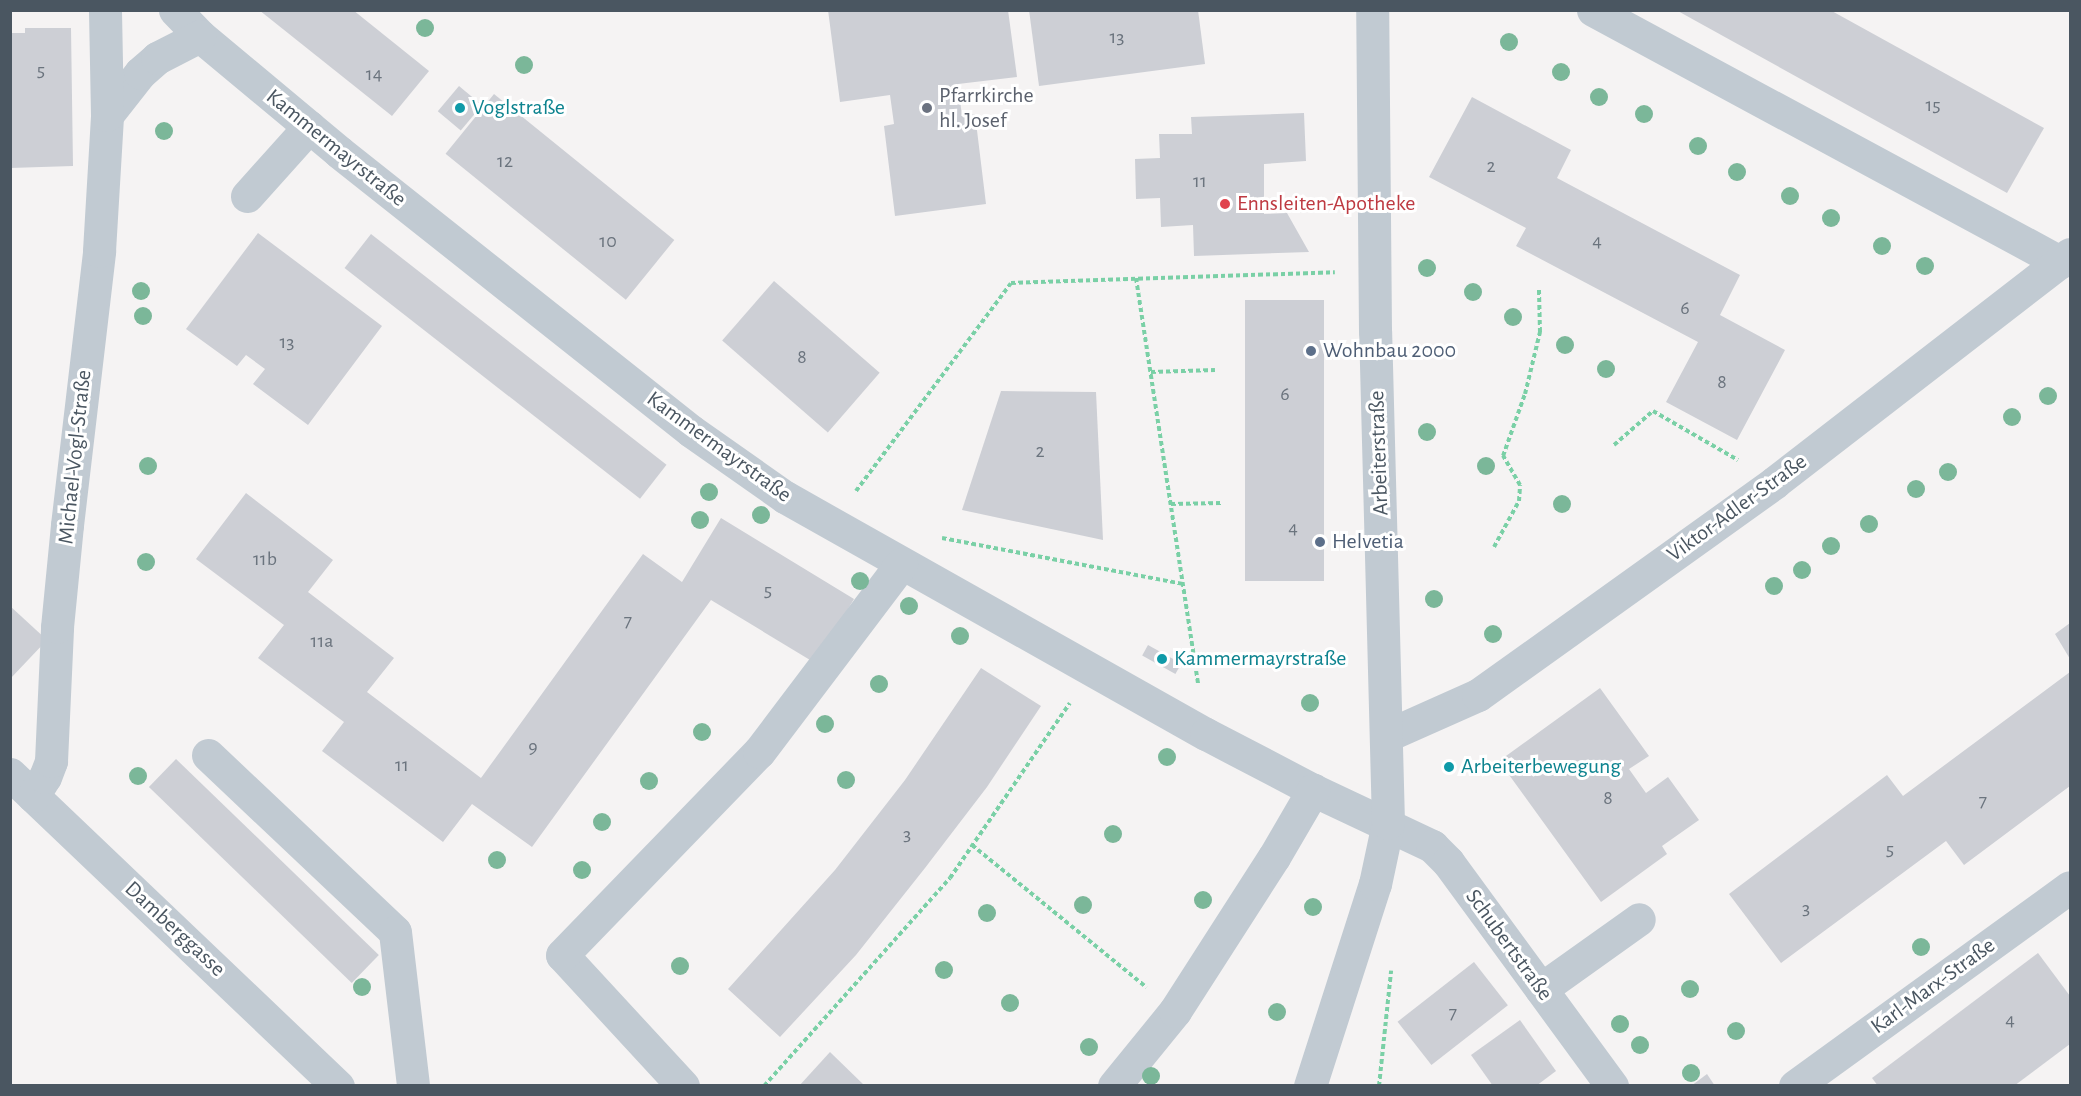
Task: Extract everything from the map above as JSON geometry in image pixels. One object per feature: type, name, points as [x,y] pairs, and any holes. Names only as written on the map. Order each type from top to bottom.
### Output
[{"type":"street","name":"Michael-Vogl-Straße","points":[[22,785],[45,777],[51,761],[57,627],[99,251],[107,115],[105,10]]},
{"type":"street","name":"Kammermayrstraße","points":[[176,10],[200,36],[309,127],[691,431],[785,497],[1206,734],[1313,790],[1388,823]]},
{"type":"street","name":"Arbeiterstraße","points":[[1310,1086],[1375,884],[1388,823],[1388,735],[1375,271],[1372,10]]},
{"type":"street","points":[[1593,10],[2065,258]]},
{"type":"street","points":[[107,115],[140,73],[157,58],[200,36]]},
{"type":"street","points":[[247,195],[309,127]]},
{"type":"street","name":"Viktor-Adler-Straße","points":[[1388,735],[1478,695],[1775,482],[2065,258]]},
{"type":"street","points":[[683,1086],[562,955],[759,752],[901,564]]},
{"type":"street","points":[[208,755],[395,932],[413,1086]]},
{"type":"street","name":"Damberggasse","points":[[22,785],[338,1086]]},
{"type":"street","points":[[1114,1086],[1175,1011],[1274,857],[1313,790]]},
{"type":"street","name":"Schubertstraße","points":[[1388,823],[1432,846],[1448,862],[1612,1086]]},
{"type":"street","name":"Karl-Marx-Straße","points":[[1795,1086],[2070,887]]},
{"type":"street","points":[[1541,989],[1639,919]]},
{"type":"path","points":[[831,523],[1011,284],[1375,271]]},
{"type":"path","points":[[1136,278],[1206,734]]},
{"type":"path","points":[[1494,547],[1519,501],[1520,485],[1503,456],[1525,394],[1540,332],[1539,290]]},
{"type":"path","points":[[1151,372],[1215,370]]},
{"type":"path","points":[[1614,445],[1653,411],[1775,482]]},
{"type":"path","points":[[856,490],[865,497]]},
{"type":"path","points":[[1171,504],[1221,503]]},
{"type":"path","points":[[932,536],[1183,584]]},
{"type":"path","points":[[764,1086],[950,878],[1093,670]]},
{"type":"path","points":[[972,845],[1175,1011]]},
{"type":"building","points":[[259,10],[353,10],[429,71],[392,116]]},
{"type":"building","name":"Pfarrkirche hl. Josef","points":[[828,10],[1008,10],[1017,77],[958,84],[962,116],[975,114],[986,204],[895,216],[884,126],[894,124],[890,95],[840,102]]},
{"type":"building","points":[[1029,10],[1198,10],[1205,64],[1039,86]]},
{"type":"building","points":[[1676,10],[1830,10],[2044,128],[2007,193]]},
{"type":"building","points":[[25,28],[71,28],[73,166],[10,168],[10,33],[25,33]]},
{"type":"building","name":"Voglstraße","points":[[459,86],[482,105],[461,131],[438,111]]},
{"type":"building","points":[[494,94],[674,240],[626,300],[446,154]]},
{"type":"building","points":[[1472,97],[1571,150],[1557,178],[1740,275],[1720,315],[1785,350],[1737,440],[1666,402],[1698,342],[1516,246],[1526,228],[1429,177]]},
{"type":"building","points":[[1304,113],[1306,161],[1264,164],[1264,214],[1287,213],[1309,252],[1194,256],[1193,225],[1161,227],[1160,198],[1136,199],[1135,159],[1160,158],[1159,134],[1192,134],[1191,117]]},
{"type":"building","points":[[258,233],[382,326],[308,425],[253,384],[265,369],[246,355],[237,366],[186,329]]},
{"type":"building","points":[[371,234],[667,465],[640,499],[345,268]]},
{"type":"building","points":[[774,281],[880,373],[828,432],[722,341]]},
{"type":"building","points":[[1245,300],[1324,300],[1324,581],[1245,581]]},
{"type":"building","points":[[1001,391],[1096,392],[1103,540],[962,510]]},
{"type":"building","points":[[246,493],[333,560],[308,592],[394,658],[367,692],[481,778],[643,554],[682,582],[721,518],[854,599],[815,663],[711,600],[532,847],[472,804],[443,842],[322,751],[344,722],[258,658],[284,625],[196,559]]},
{"type":"building","points":[[10,606],[47,640],[10,679]]},
{"type":"building","points":[[2070,623],[2070,659],[2055,634]]},
{"type":"building","name":"Kammermayrstraße","points":[[1148,645],[1181,663],[1175,674],[1142,655]]},
{"type":"building","points":[[981,668],[1041,706],[987,787],[925,868],[856,955],[780,1037],[728,989],[835,870],[905,780]]},
{"type":"building","points":[[2070,672],[2070,786],[1964,865],[1946,841],[1781,963],[1729,894],[1887,775],[1903,796]]},
{"type":"building","points":[[1600,688],[1649,756],[1629,769],[1646,793],[1668,777],[1699,820],[1662,846],[1667,854],[1601,902],[1499,761]]},
{"type":"building","points":[[176,759],[379,955],[352,983],[149,787]]},
{"type":"building","points":[[2038,953],[2070,996],[2070,1044],[2014,1086],[1878,1086],[1872,1078]]},
{"type":"building","points":[[1474,962],[1508,1005],[1431,1065],[1398,1022]]},
{"type":"building","points":[[1520,1020],[1556,1071],[1536,1086],[1493,1086],[1471,1055]]},
{"type":"building","points":[[830,1052],[865,1086],[799,1086]]},
{"type":"building","points":[[1707,1074],[1715,1086],[1691,1086]]},
{"type":"place","name":"Voglstraße","points":[[460,108]]},
{"type":"place","name":"Pfarrkirche hl. Josef","points":[[927,108]]},
{"type":"place","name":"Ennsleiten-Apotheke","points":[[1225,204]]},
{"type":"place","name":"Wohnbau 2000","points":[[1311,351]]},
{"type":"place","name":"Helvetia","points":[[1320,542]]},
{"type":"place","name":"Kammermayrstraße","points":[[1162,659]]},
{"type":"place","name":"Arbeiterbewegung","points":[[1449,767]]}]
